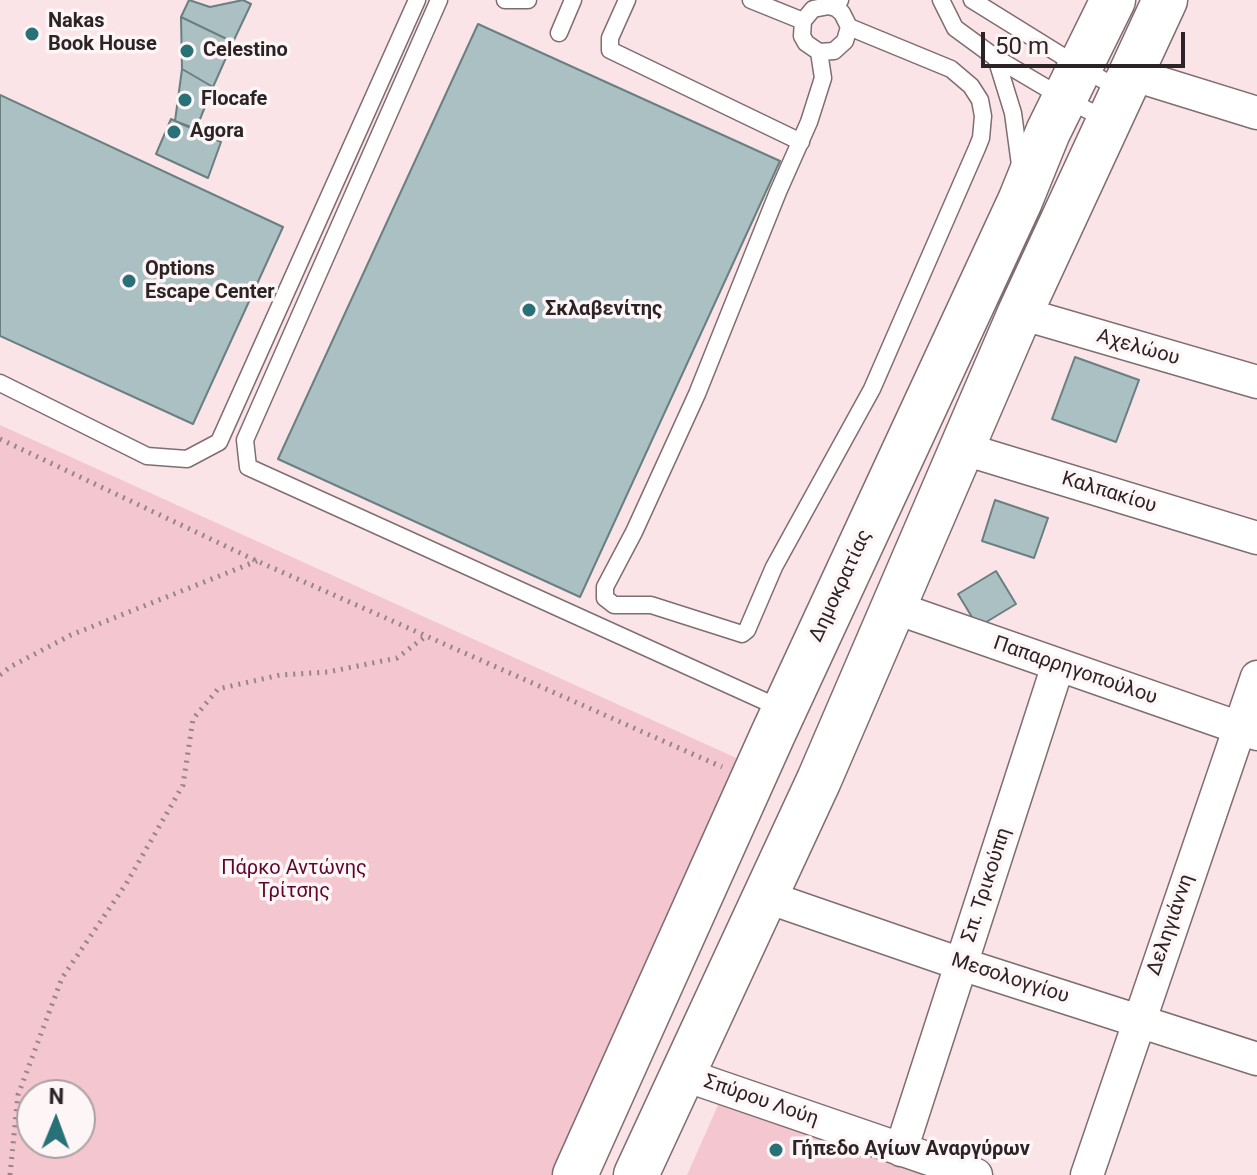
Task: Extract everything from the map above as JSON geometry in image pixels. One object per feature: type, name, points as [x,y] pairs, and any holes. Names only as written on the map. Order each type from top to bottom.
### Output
[{"type":"main road","name":"Δημοκρατίας","points":[[575,1175],[784,710],[1113,0]]},
{"type":"main road","points":[[636,1175],[819,780],[1020,313],[1165,0]]},
{"type":"street","points":[[1121,95],[1257,113]]},
{"type":"street","name":"Αχελώου","points":[[1020,313],[1257,382]]},
{"type":"street","name":"Καλπακίου","points":[[961,448],[1257,538]]},
{"type":"street","name":"Παπαρρηγοπούλου","points":[[893,607],[1248,731]]},
{"type":"street","name":"Σπ. Τρικούπη","points":[[901,1150],[1058,665]]},
{"type":"street","name":"Δεληγιάννη","points":[[1087,1175],[1139,1020],[1248,731],[1257,677]]},
{"type":"street","name":"Μεσολογγίου","points":[[764,896],[961,964],[1257,1059]]},
{"type":"street","name":"Σπύρου Λούη","points":[[682,1074],[976,1175]]},
{"type":"lane","points":[[0,383],[147,456],[187,459],[219,442],[417,0]]},
{"type":"lane","points":[[439,0],[245,440],[248,467],[784,710]]},
{"type":"lane","points":[[505,0],[528,0]]},
{"type":"lane","points":[[559,33],[573,0]]},
{"type":"lane","points":[[627,0],[610,38],[610,50],[801,142]]},
{"type":"lane","points":[[751,0],[803,21]]},
{"type":"lane","points":[[941,0],[955,28],[996,58],[1072,83],[1121,95]]},
{"type":"lane","points":[[972,0],[1072,83],[1121,95]]},
{"type":"lane","points":[[830,4],[842,13],[849,27],[848,34],[841,47],[819,52],[811,48],[802,36],[803,21],[813,9],[830,4]]},
{"type":"lane","points":[[819,52],[823,78],[801,142],[697,394],[634,532],[605,587],[605,598],[614,605],[651,605],[742,634],[747,630],[789,539],[872,389],[977,148],[983,116],[980,100],[971,86],[951,69],[849,27]]},
{"type":"lane","points":[[996,58],[1019,142],[1020,201]]},
{"type":"path","points":[[0,439],[257,561],[753,780]]},
{"type":"path","points":[[0,675],[71,635],[257,561]]},
{"type":"path","points":[[10,1175],[18,1095],[62,978],[126,884],[183,785],[193,719],[218,689],[280,675],[328,672],[397,658],[427,636]]},
{"type":"green space","name":"Πάρκο Αντώνης Τρίτσης","points":[[0,425],[743,761],[556,1175],[0,1175]]},
{"type":"green space","points":[[719,1103],[930,1175],[687,1175]]},
{"type":"building","points":[[189,0],[210,7],[243,0],[251,4],[233,42],[181,17]]},
{"type":"building","points":[[181,17],[233,42],[213,87],[182,69]]},
{"type":"building","name":"Σκλαβενίτης","points":[[478,24],[780,161],[580,597],[278,459]]},
{"type":"building","points":[[182,69],[213,87],[196,129],[175,121]]},
{"type":"building","name":"Options Escape Center","points":[[0,95],[283,227],[193,424],[0,336]]},
{"type":"building","points":[[171,119],[221,142],[208,178],[156,154]]},
{"type":"building","points":[[1075,357],[1139,380],[1116,442],[1052,419]]},
{"type":"building","points":[[995,500],[1048,518],[1034,558],[982,541]]},
{"type":"building","points":[[996,571],[1016,604],[978,627],[958,594]]},
{"type":"place","name":"Nakas Book House","points":[[32,34]]},
{"type":"place","name":"Celestino","points":[[187,51]]},
{"type":"place","name":"Flocafe","points":[[185,100]]},
{"type":"place","name":"Agora","points":[[174,132]]},
{"type":"place","name":"Options Escape Center","points":[[129,281]]},
{"type":"place","name":"Σκλαβενίτης","points":[[529,310]]},
{"type":"place","name":"Γήπεδο Αγίων Αναργύρων","points":[[776,1150]]}]
